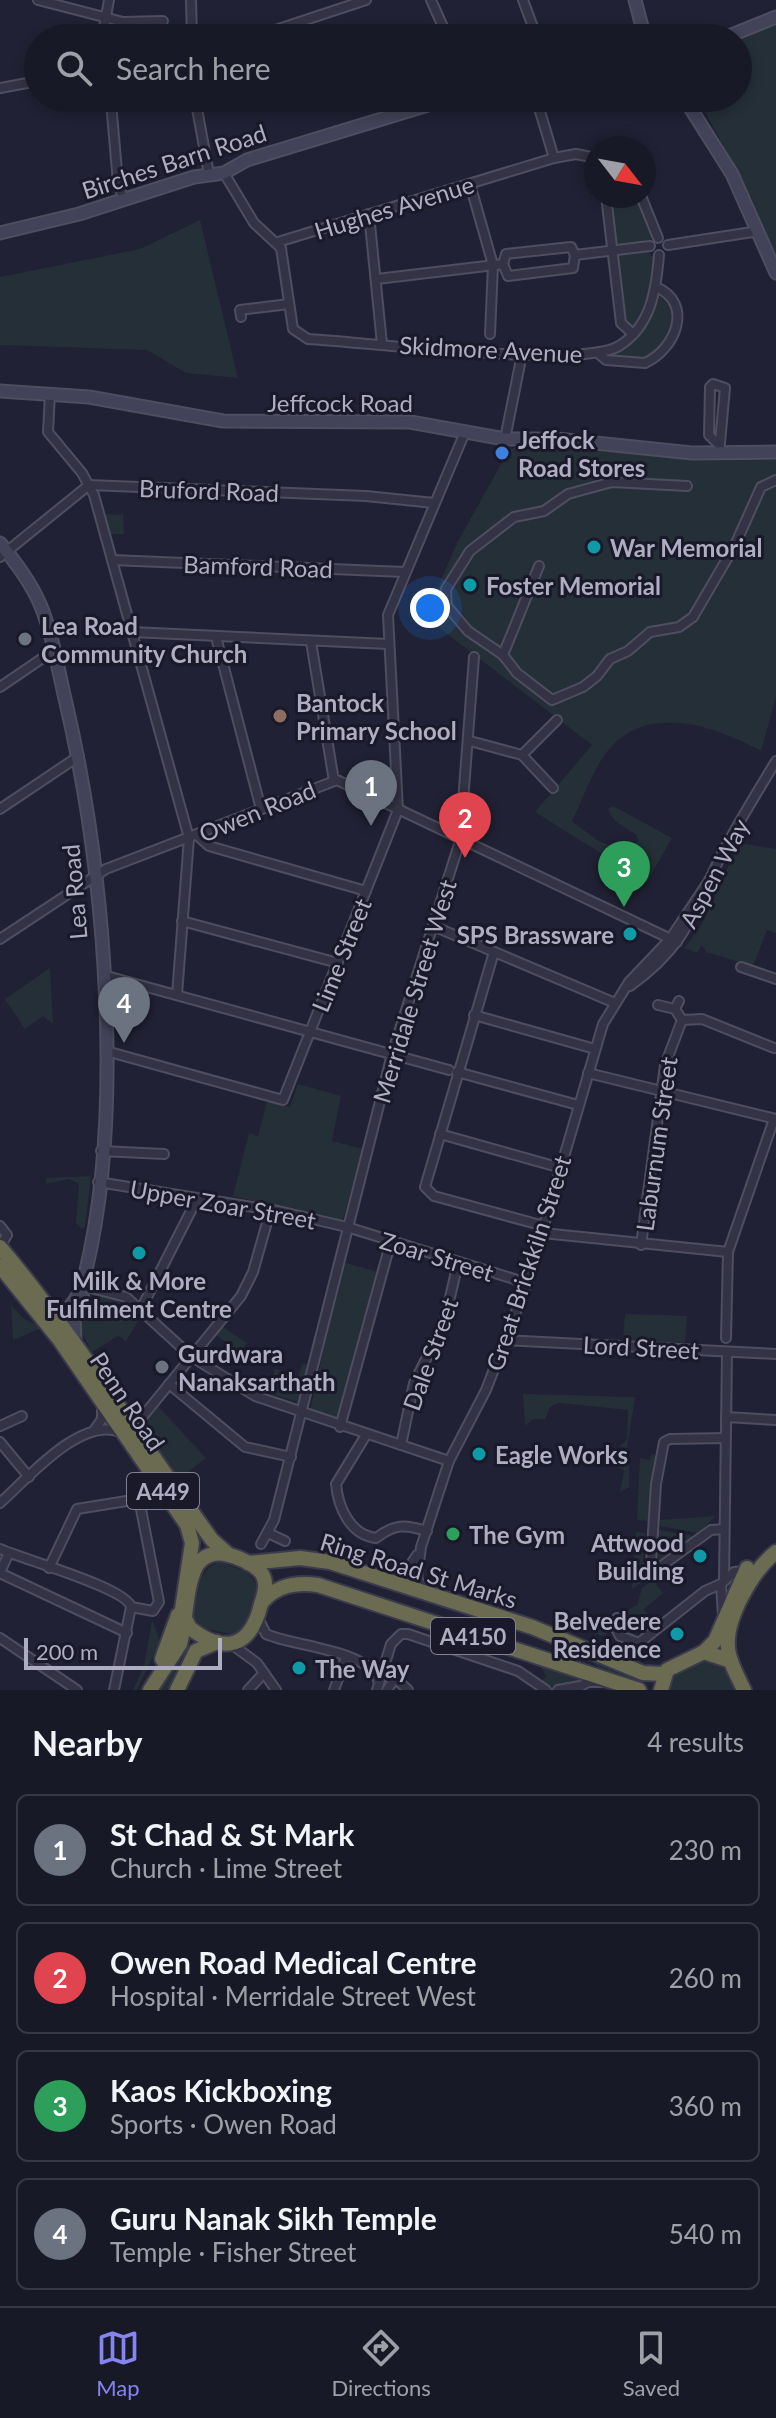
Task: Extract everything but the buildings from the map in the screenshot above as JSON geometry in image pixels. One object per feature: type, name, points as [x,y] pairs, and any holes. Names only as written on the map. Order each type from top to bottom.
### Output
[{"type":"highway","name":"Penn Road","points":[[0,1247],[60,1320],[102,1404],[191,1534],[191,1552],[182,1599],[185,1619]]},
{"type":"highway","name":"Penn Road","points":[[0,1266],[41,1316],[67,1339],[196,1518],[229,1555]]},
{"type":"highway","points":[[661,1690],[668,1670],[704,1652],[715,1641],[722,1625],[731,1576],[776,1544]]},
{"type":"highway","points":[[756,1690],[742,1685],[731,1661],[728,1638],[742,1596],[754,1574],[776,1552]]},
{"type":"highway","points":[[157,1674],[180,1644],[197,1566],[211,1555],[229,1555]]},
{"type":"highway","name":"A4150","points":[[229,1555],[247,1563]]},
{"type":"highway","name":"Ring Road St Marks","points":[[247,1563],[313,1559],[379,1576],[590,1648],[643,1673],[668,1670]]},
{"type":"highway","points":[[177,1690],[196,1651],[246,1638],[258,1618],[264,1578],[247,1563]]},
{"type":"highway","name":"Ring Road St Marks","points":[[262,1602],[277,1589],[293,1584],[318,1585],[639,1690]]},
{"type":"highway","points":[[150,1690],[182,1599]]},
{"type":"highway","points":[[185,1619],[194,1631],[224,1643]]},
{"type":"highway","points":[[704,1652],[731,1661]]},
{"type":"street","points":[[38,0],[106,19],[133,23],[163,21]]},
{"type":"street","points":[[105,24],[109,0]]},
{"type":"street","points":[[191,0],[192,24]]},
{"type":"street","points":[[293,24],[366,0]]},
{"type":"street","points":[[431,0],[442,24]]},
{"type":"street","points":[[523,0],[532,24]]},
{"type":"street","points":[[635,0],[641,24]]},
{"type":"street","points":[[752,27],[776,17]]},
{"type":"street","points":[[0,88],[24,84]]},
{"type":"street","points":[[112,112],[118,183],[124,200]]},
{"type":"street","points":[[198,112],[209,174]]},
{"type":"street","name":"Birches Barn Road","points":[[0,233],[209,174],[224,173],[247,160],[405,112]]},
{"type":"street","points":[[540,112],[554,158]]},
{"type":"street","points":[[693,112],[732,174],[776,273]]},
{"type":"street","points":[[104,133],[114,132]]},
{"type":"street","name":"Hughes Avenue","points":[[278,242],[554,158],[584,156]]},
{"type":"street","points":[[224,173],[254,223],[278,242],[283,255],[289,304],[241,314],[238,299]]},
{"type":"street","points":[[470,184],[493,265],[489,351]]},
{"type":"street","points":[[607,208],[621,323],[633,334],[648,314],[656,287],[659,255]]},
{"type":"street","points":[[646,208],[658,238],[668,245],[759,231]]},
{"type":"street","points":[[369,214],[382,344]]},
{"type":"street","points":[[575,255],[650,246],[658,238]]},
{"type":"street","points":[[659,255],[665,253],[668,245]]},
{"type":"street","points":[[650,246],[659,255]]},
{"type":"street","points":[[558,247],[571,247],[575,255],[573,268],[508,276],[503,264],[506,254],[558,247]]},
{"type":"street","points":[[377,279],[503,264]]},
{"type":"street","name":"Skidmore Avenue","points":[[599,354],[606,360],[645,363],[667,348],[676,325],[676,306],[672,297],[656,287]]},
{"type":"street","name":"Skidmore Avenue","points":[[289,304],[293,329],[300,336],[382,344],[522,354],[599,354],[616,348],[633,334]]},
{"type":"street","points":[[505,439],[522,354]]},
{"type":"street","points":[[713,384],[725,388],[723,437],[718,448],[709,435],[710,387],[713,384]]},
{"type":"street","name":"Jeffcock Road","points":[[0,391],[119,401],[223,421],[410,422],[505,439],[557,439],[776,452]]},
{"type":"street","points":[[50,394],[48,432],[89,485],[193,836],[182,921],[177,995]]},
{"type":"street","points":[[398,810],[388,611],[465,432]]},
{"type":"street","points":[[687,486],[612,482],[568,494],[544,511],[514,517],[470,551],[446,589],[447,606],[468,631],[503,655],[517,673],[552,700],[583,687],[597,676],[610,659],[628,651],[650,632],[679,627],[693,617],[706,600],[761,487],[776,480]]},
{"type":"street","points":[[2,550],[89,485]]},
{"type":"street","name":"Bruford Road","points":[[89,485],[366,496],[434,503]]},
{"type":"street","name":"Lea Road","points":[[2,550],[40,604],[79,756],[95,874],[103,975],[106,1051],[101,1151],[87,1287],[60,1320]]},
{"type":"street","name":"Bamford Road","points":[[112,560],[404,572]]},
{"type":"street","points":[[503,655],[539,566]]},
{"type":"street","points":[[132,632],[388,644]]},
{"type":"street","points":[[216,637],[261,809]]},
{"type":"street","points":[[311,642],[334,781]]},
{"type":"street","points":[[0,687],[53,651]]},
{"type":"street","name":"Merridale Street West","points":[[261,1544],[268,1533],[291,1457],[392,1054],[460,841],[474,657]]},
{"type":"street","points":[[522,755],[557,720]]},
{"type":"street","points":[[470,741],[522,755],[553,788]]},
{"type":"street","points":[[0,809],[79,756]]},
{"type":"street","name":"Aspen Way","points":[[673,941],[776,761]]},
{"type":"street","name":"Owen Road","points":[[0,939],[95,874],[340,781],[673,941]]},
{"type":"street","name":"Lime Street","points":[[106,1051],[283,1100],[398,810]]},
{"type":"street","points":[[193,836],[209,846],[366,891]]},
{"type":"street","points":[[182,921],[338,963]]},
{"type":"street","points":[[433,926],[615,1003]]},
{"type":"street","name":"Great Brickkiln Street","points":[[435,1595],[420,1586],[417,1579],[421,1547],[449,1461],[486,1390],[527,1283],[595,1049],[623,990],[673,941]]},
{"type":"street","points":[[494,952],[453,1071],[425,1187],[434,1196],[544,1229],[641,1245],[728,1252]]},
{"type":"street","points":[[741,967],[764,969],[776,979]]},
{"type":"street","points":[[103,975],[578,1105]]},
{"type":"street","points":[[658,1005],[677,1005],[682,1020],[702,1019],[774,1048]]},
{"type":"street","points":[[474,1015],[595,1049]]},
{"type":"street","name":"Laburnum Street","points":[[641,1245],[660,1092],[669,1047],[682,1020]]},
{"type":"street","points":[[588,1073],[775,1119],[728,1252],[726,1338]]},
{"type":"street","points":[[440,1134],[561,1168]]},
{"type":"street","points":[[101,1151],[164,1154]]},
{"type":"street","name":"Upper Zoar Street","points":[[98,1182],[347,1227]]},
{"type":"street","points":[[140,1311],[197,1199]]},
{"type":"street","points":[[140,1415],[241,1296],[253,1272],[268,1219]]},
{"type":"street","points":[[0,1226],[7,1235],[0,1247]]},
{"type":"street","name":"Zoar Street","points":[[347,1227],[527,1283]]},
{"type":"street","points":[[340,1427],[391,1241]]},
{"type":"street","name":"Lea Road","points":[[67,1339],[89,1254]]},
{"type":"street","name":"Dale Street","points":[[401,1445],[414,1383],[444,1323],[458,1263]]},
{"type":"street","points":[[0,1280],[17,1287]]},
{"type":"street","points":[[87,1287],[121,1294],[192,1357],[239,1388],[301,1414],[449,1461]]},
{"type":"street","points":[[41,1296],[62,1303],[77,1302]]},
{"type":"street","points":[[41,1316],[60,1320]]},
{"type":"street","name":"Lord Street","points":[[505,1340],[776,1354]]},
{"type":"street","points":[[727,1352],[723,1561],[731,1576]]},
{"type":"street","points":[[169,1384],[245,1447],[291,1457]]},
{"type":"street","points":[[95,1429],[102,1419],[102,1404]]},
{"type":"street","points":[[2,1421],[22,1416]]},
{"type":"street","points":[[726,1417],[776,1420]]},
{"type":"street","points":[[0,1503],[61,1449],[95,1429],[104,1427],[121,1432]]},
{"type":"street","points":[[366,1435],[336,1484],[337,1496],[352,1526],[367,1537],[376,1538],[392,1526],[402,1524],[427,1531]]},
{"type":"street","points":[[724,1529],[711,1530],[660,1567],[654,1567],[651,1562],[664,1442],[670,1439],[725,1438]]},
{"type":"street","points":[[0,1442],[29,1477]]},
{"type":"street","points":[[49,1568],[77,1509],[136,1498],[143,1505],[159,1602],[153,1611],[131,1607]]},
{"type":"street","points":[[268,1533],[285,1541]]},
{"type":"street","points":[[379,1576],[405,1573],[421,1547]]},
{"type":"street","points":[[114,1690],[127,1633],[131,1607],[127,1599],[4,1551],[0,1573],[127,1633]]},
{"type":"street","points":[[617,1618],[615,1627],[620,1636],[639,1643],[731,1576]]},
{"type":"street","points":[[722,1625],[719,1596],[731,1576]]},
{"type":"street","points":[[701,1595],[719,1596]]},
{"type":"street","points":[[258,1618],[261,1628],[272,1637],[346,1657],[373,1670],[381,1688]]},
{"type":"street","points":[[381,1688],[391,1644],[401,1634],[408,1634],[518,1671],[546,1690]]},
{"type":"street","points":[[0,1638],[77,1690]]},
{"type":"street","points":[[224,1643],[249,1655],[276,1690]]},
{"type":"street","points":[[334,1690],[346,1657]]},
{"type":"street","points":[[248,1690],[264,1673]]},
{"type":"street","points":[[381,1688],[395,1678],[408,1690]]},
{"type":"street","points":[[558,1690],[578,1688],[595,1681],[613,1682]]},
{"type":"shaded area","points":[[776,22],[776,259],[751,197],[705,112],[752,112],[752,32]]},
{"type":"shaded area","points":[[612,208],[641,208],[654,235],[647,244],[616,244]]},
{"type":"shaded area","points":[[200,220],[238,378],[186,373],[147,350],[0,345],[0,277],[140,249]]},
{"type":"shaded area","points":[[646,250],[656,259],[650,293],[634,330],[622,315],[618,255]]},
{"type":"shaded area","points":[[660,296],[673,307],[666,337],[657,349],[646,360],[609,358],[650,315]]},
{"type":"shaded area","points":[[580,446],[665,458],[776,458],[776,697],[761,751],[702,727],[660,723],[641,727],[622,737],[606,753],[572,821],[597,840],[627,853],[638,841],[636,834],[613,818],[608,809],[613,806],[672,838],[647,882],[535,812],[592,745],[425,617],[457,543],[510,448]]},
{"type":"shaded area","points":[[123,509],[124,534],[110,534],[105,514],[122,515]]},
{"type":"shaded area","points":[[740,843],[776,849],[776,933],[767,930],[753,966],[706,952],[702,945],[697,953],[684,948],[708,912]]},
{"type":"shaded area","points":[[50,968],[53,1024],[43,1016],[25,1029],[5,999]]},
{"type":"shaded area","points":[[298,1084],[341,1096],[332,1141],[363,1149],[342,1223],[233,1196],[249,1133],[258,1136],[267,1101],[290,1107]]},
{"type":"shaded area","points":[[91,1176],[85,1227],[82,1229],[76,1223],[79,1184],[69,1179],[46,1184],[46,1178]]},
{"type":"shaded area","points":[[343,1262],[378,1272],[338,1421],[310,1411]]},
{"type":"shaded area","points":[[95,1293],[113,1297],[140,1318],[126,1341],[118,1336],[92,1352],[79,1327]]},
{"type":"shaded area","points":[[11,1305],[23,1318],[42,1328],[13,1340]]},
{"type":"shaded area","points":[[625,1314],[687,1316],[685,1343],[623,1341]]},
{"type":"shaded area","points":[[223,1327],[247,1343],[240,1352],[216,1335]]},
{"type":"shaded area","points":[[302,1363],[308,1365],[298,1402],[263,1392],[264,1389],[273,1391],[274,1369],[299,1375]]},
{"type":"shaded area","points":[[523,1394],[635,1397],[627,1448],[619,1446],[627,1440],[628,1410],[559,1403],[550,1407],[545,1419],[533,1419],[525,1426]]},
{"type":"shaded area","points":[[156,1404],[206,1458],[178,1480],[143,1431],[145,1418]]},
{"type":"shaded area","points":[[600,1453],[629,1462],[629,1487],[620,1492],[624,1471]]},
{"type":"shaded area","points":[[651,1454],[655,1455],[648,1521],[637,1520],[640,1458],[650,1460]]},
{"type":"shaded area","points":[[716,1516],[698,1533],[660,1526],[660,1520]]},
{"type":"shaded area","points":[[659,1530],[694,1536],[658,1561]]},
{"type":"shaded area","points":[[636,1532],[645,1533],[643,1562],[655,1573],[632,1589]]},
{"type":"shaded area","points":[[220,1562],[247,1572],[257,1584],[247,1628],[236,1635],[203,1628],[193,1616],[203,1576]]},
{"type":"shaded area","points":[[653,1580],[663,1593],[644,1609],[653,1621],[631,1635],[623,1627],[627,1610],[637,1605],[642,1588]]},
{"type":"shaded area","points":[[577,1613],[607,1623],[609,1633],[603,1636],[563,1623]]},
{"type":"shaded area","points":[[152,1620],[160,1641],[137,1690],[133,1690],[144,1666]]},
{"type":"shaded area","points":[[459,1636],[588,1679],[549,1687],[542,1681],[546,1676],[541,1667],[458,1639]]},
{"type":"shaded area","points":[[181,1655],[183,1665],[173,1690],[157,1690]]},
{"type":"shaded area","points":[[586,1655],[643,1677],[642,1680],[619,1678],[584,1658]]},
{"type":"shaded area","points":[[707,1660],[724,1666],[736,1690],[666,1690],[671,1676]]},
{"type":"place","name":"Jeffock Road Stores","points":[[502,453]]},
{"type":"place","name":"War Memorial","points":[[594,547]]},
{"type":"place","name":"Foster Memorial","points":[[470,585]]},
{"type":"place","name":"Lea Road Community Church","points":[[25,639]]},
{"type":"place","name":"Bantock Primary School","points":[[280,716]]},
{"type":"place","name":"St Chad & St Mark","points":[[371,826]]},
{"type":"place","name":"Owen Road Medical Centre","points":[[465,858]]},
{"type":"place","name":"Kaos Kickboxing","points":[[624,907]]},
{"type":"place","name":"SPS Brassware","points":[[630,934]]},
{"type":"place","name":"Guru Nanak Sikh Temple","points":[[124,1043]]},
{"type":"place","name":"Milk & More Fulfilment Centre","points":[[139,1253]]},
{"type":"place","name":"Gurdwara Nanaksarthath","points":[[162,1367]]},
{"type":"place","name":"Eagle Works","points":[[479,1454]]},
{"type":"place","name":"The Gym","points":[[453,1534]]},
{"type":"place","name":"Attwood Building","points":[[700,1556]]},
{"type":"place","name":"Belvedere Residence","points":[[677,1634]]},
{"type":"place","name":"The Way","points":[[299,1668]]}]
